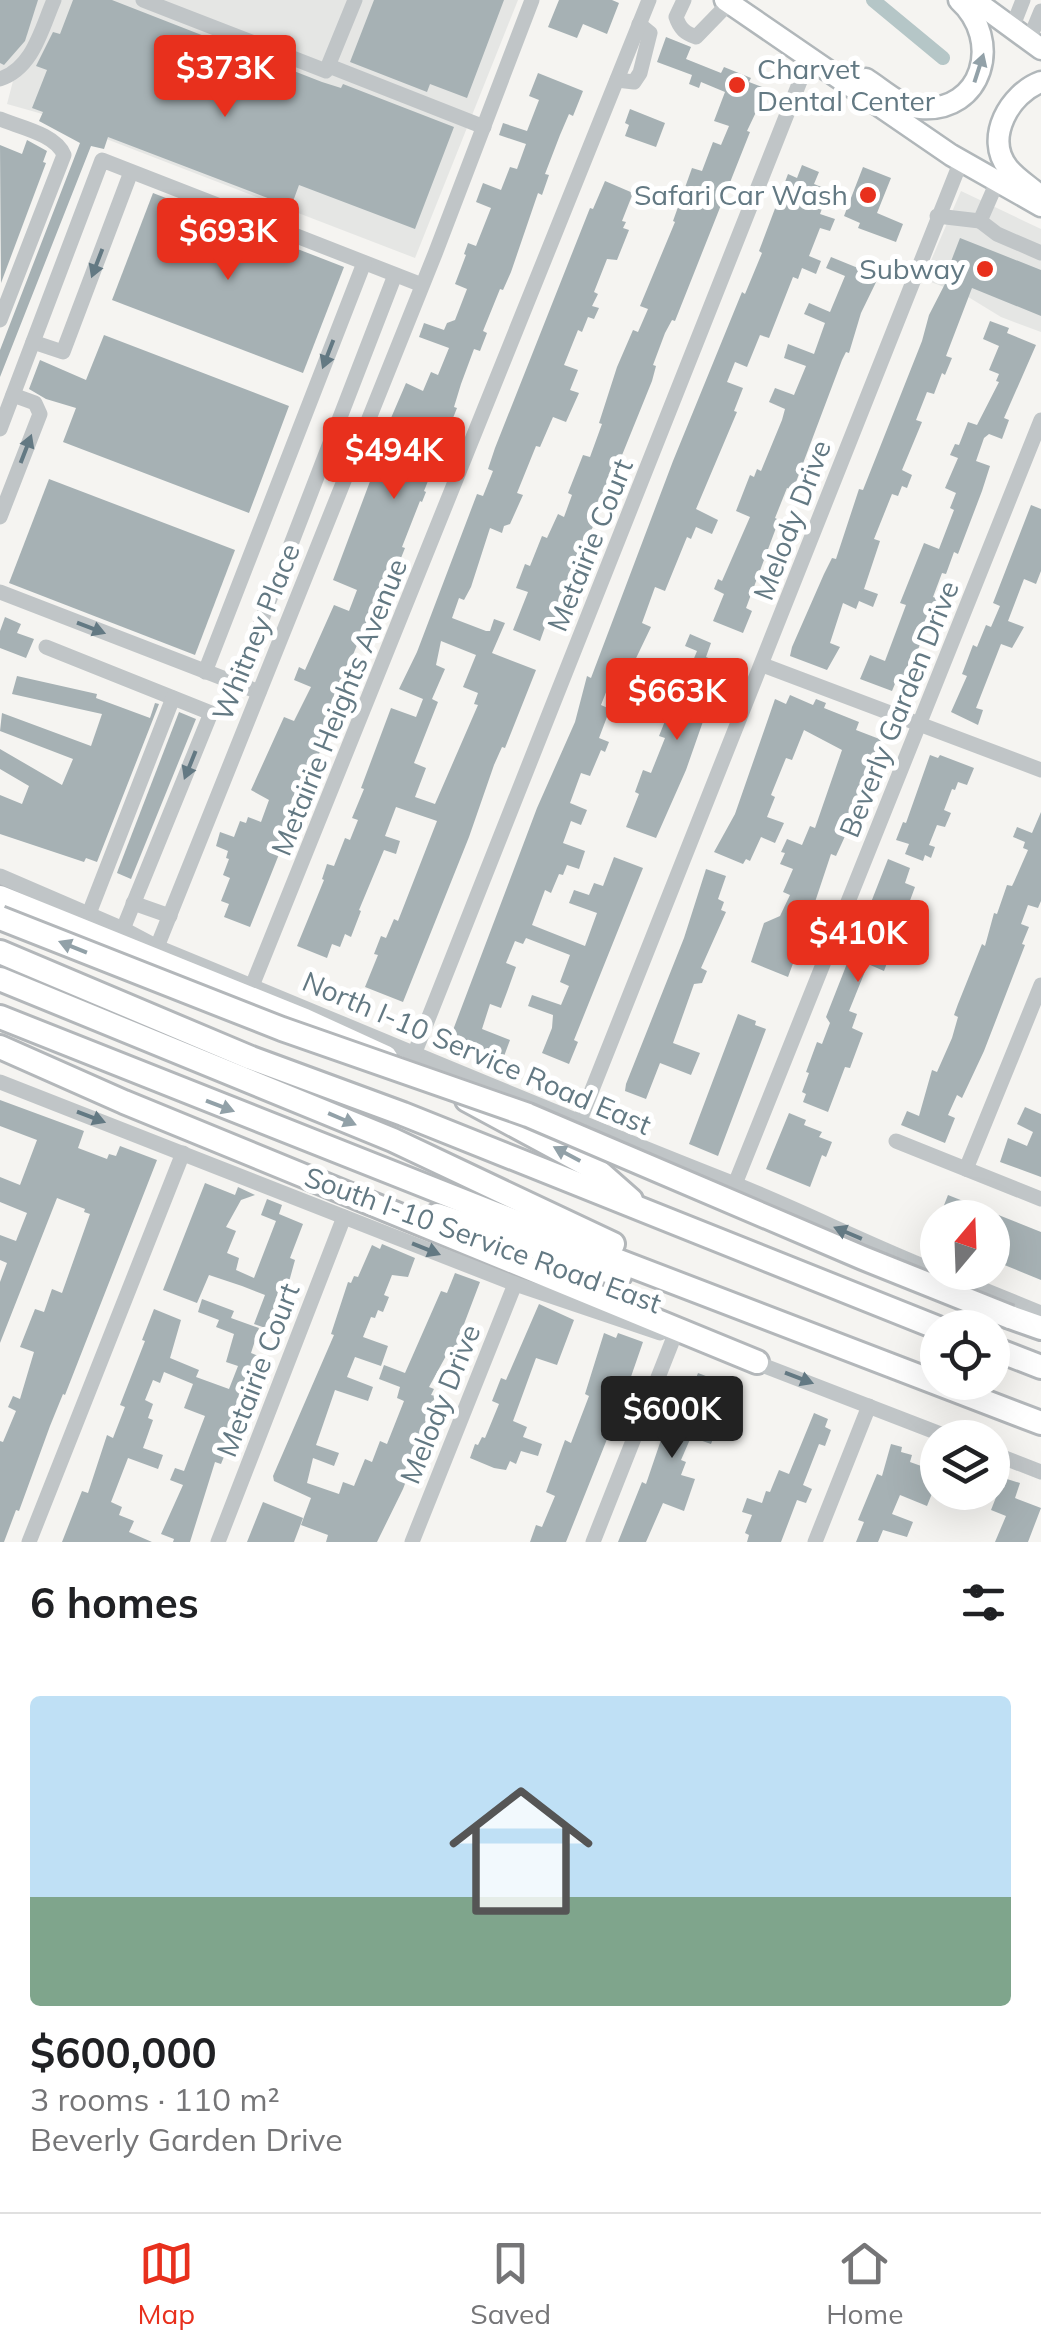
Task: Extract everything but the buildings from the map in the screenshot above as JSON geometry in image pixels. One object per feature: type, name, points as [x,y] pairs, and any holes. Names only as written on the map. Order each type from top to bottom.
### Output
[{"type":"highway","points":[[0,897],[305,1020],[418,1072],[597,1170],[644,1212]]},
{"type":"highway","points":[[0,918],[282,1029],[528,1115],[863,1258],[1041,1328]]},
{"type":"highway","points":[[0,952],[250,1058],[404,1114],[920,1321]]},
{"type":"highway","points":[[0,979],[393,1140],[770,1318]]},
{"type":"highway","points":[[0,1017],[491,1212],[1041,1423]]},
{"type":"highway","points":[[0,1048],[757,1362]]},
{"type":"highway","points":[[244,1149],[556,1256],[770,1318]]},
{"type":"highway","points":[[1010,1355],[1041,1367]]},
{"type":"main road","points":[[810,56],[838,60],[902,103],[919,108],[959,98],[974,83],[985,46],[978,22],[959,0]]},
{"type":"main road","points":[[974,0],[1027,39]]},
{"type":"main road","points":[[727,1],[960,161],[1041,206]]},
{"type":"main road","points":[[1041,82],[1021,92],[1006,111],[999,129],[1006,167],[1041,196]]},
{"type":"street","points":[[0,79],[15,74],[26,63],[54,0]]},
{"type":"street","points":[[143,0],[326,71],[354,0]]},
{"type":"street","name":"Whitney Place","points":[[157,947],[422,286],[532,0]]},
{"type":"street","name":"Metairie Heights Avenue","points":[[252,986],[616,80],[645,28],[648,0]]},
{"type":"street","points":[[645,28],[676,17],[684,0]]},
{"type":"street","points":[[1023,0],[1027,39]]},
{"type":"street","points":[[676,17],[684,32],[696,37],[727,1]]},
{"type":"street","points":[[1027,39],[1041,13]]},
{"type":"street","name":"Metairie Court","points":[[416,1052],[810,56]]},
{"type":"street","points":[[328,66],[484,126]]},
{"type":"street","points":[[0,120],[54,140],[64,155],[0,320]]},
{"type":"street","points":[[0,429],[102,160],[422,286]]},
{"type":"street","name":"Melody Drive","points":[[580,1120],[960,161]]},
{"type":"street","points":[[33,342],[63,352],[131,172]]},
{"type":"street","points":[[980,222],[997,182]]},
{"type":"street","points":[[937,216],[980,222],[1041,253]]},
{"type":"street","points":[[205,672],[364,263]]},
{"type":"street","points":[[238,684],[396,275]]},
{"type":"street","points":[[0,517],[40,414],[34,403],[13,394]]},
{"type":"street","name":"Beverly Garden Drive","points":[[735,1184],[1041,420]]},
{"type":"street","points":[[286,464],[318,476]]},
{"type":"street","points":[[0,592],[259,692]]},
{"type":"street","points":[[46,647],[212,713],[123,928]]},
{"type":"street","points":[[763,665],[1041,770]]},
{"type":"street","points":[[88,916],[173,698]]},
{"type":"street","name":"North I-10 Service Road East","points":[[0,876],[123,928],[157,947],[920,1264]]},
{"type":"street","points":[[133,903],[170,916]]},
{"type":"street","points":[[966,1169],[1041,985]]},
{"type":"street","name":"South I-10 Service Road East","points":[[0,1082],[515,1284],[757,1362],[920,1426]]},
{"type":"street","points":[[896,1141],[1041,1199]]},
{"type":"street","points":[[29,1542],[183,1153]]},
{"type":"street","name":"Metairie Court","points":[[218,1542],[344,1217]]},
{"type":"street","name":"Melody Drive","points":[[412,1542],[515,1284]]},
{"type":"street","name":"North I-10 Service Road East","points":[[984,1290],[1041,1313]]},
{"type":"street","points":[[593,1542],[674,1337]]},
{"type":"street","points":[[815,1542],[869,1406]]},
{"type":"street","points":[[1010,1461],[1041,1472]]},
{"type":"shaded area","points":[[0,0],[518,0],[415,258],[7,104],[13,81],[0,76]]},
{"type":"shaded area","points":[[961,191],[1041,229],[1041,332],[923,279]]},
{"type":"waterway","points":[[873,0],[943,58]]},
{"type":"place","name":"Charvet Dental Center","points":[[737,85]]},
{"type":"place","name":"Safari Car Wash","points":[[868,195]]},
{"type":"place","name":"Subway","points":[[985,269]]}]
